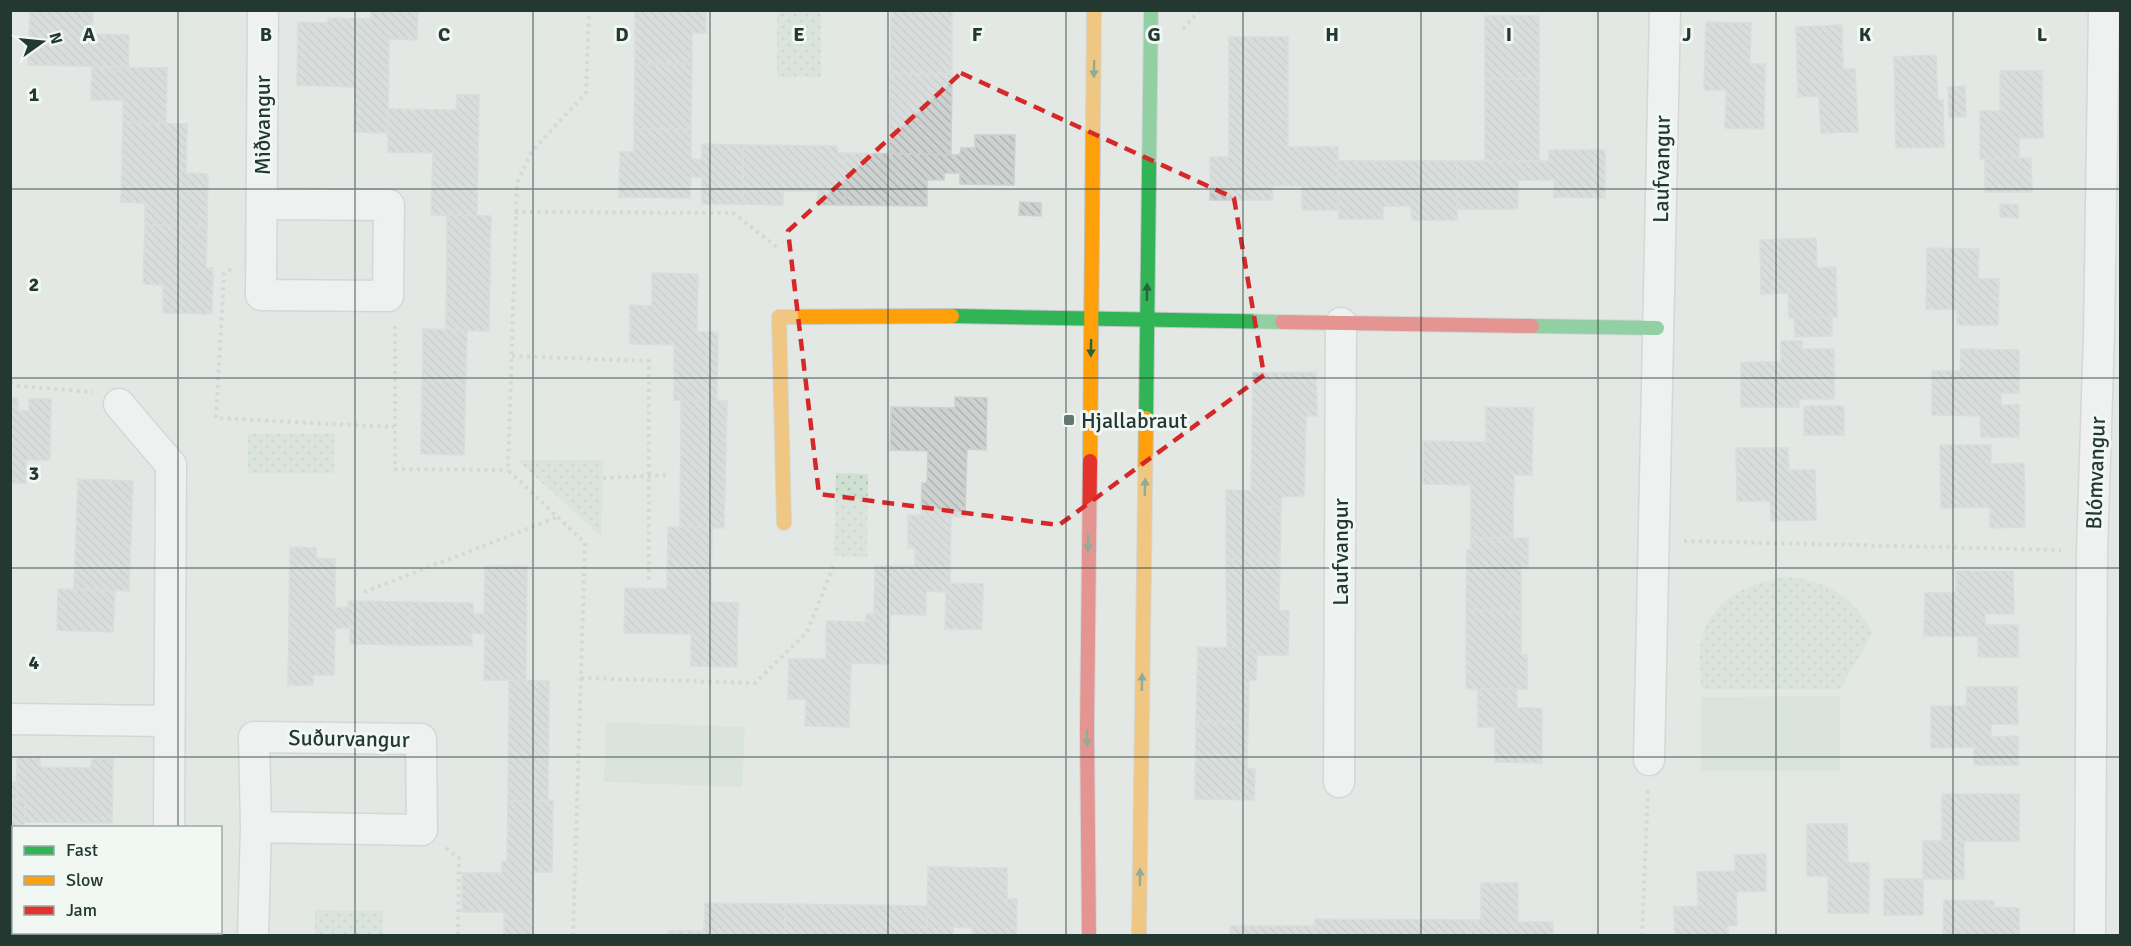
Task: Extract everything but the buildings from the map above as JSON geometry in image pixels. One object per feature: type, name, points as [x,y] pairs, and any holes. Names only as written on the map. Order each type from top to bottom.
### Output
[{"type":"main road","points":[[1089,936],[1087,718],[1094,10]]},
{"type":"main road","points":[[1139,936],[1151,10]]},
{"type":"main road","points":[[783,523],[780,317],[981,315],[1147,320],[1657,328]]},
{"type":"street","name":"Miðvangur","points":[[262,204],[389,205],[388,296],[261,295],[263,10]]},
{"type":"street","name":"Laufvangur","points":[[1650,772],[1665,10]]},
{"type":"street","name":"Blómvangur","points":[[2090,936],[2092,550],[2110,335],[2104,10]]},
{"type":"street","name":"Laufvangur","points":[[1339,782],[1341,323]]},
{"type":"street","points":[[120,404],[171,465],[170,826]]},
{"type":"street","points":[[10,719],[170,721]]},
{"type":"street","name":"Suðurvangur","points":[[253,936],[254,737],[421,739],[422,830]]},
{"type":"street","points":[[255,827],[422,830]]},
{"type":"path","points":[[508,470],[517,183],[532,151],[586,93],[589,10]]},
{"type":"path","points":[[515,212],[733,213],[777,247]]},
{"type":"path","points":[[262,256],[224,273],[216,418],[394,427]]},
{"type":"path","points":[[388,296],[396,331],[395,469],[508,470],[585,543],[573,936]]},
{"type":"path","points":[[512,356],[649,361],[649,582]]},
{"type":"path","points":[[10,382],[18,386],[94,392],[120,404]]},
{"type":"path","points":[[603,478],[670,475]]},
{"type":"path","points":[[364,592],[558,517]]},
{"type":"path","points":[[1682,541],[2092,550]]},
{"type":"path","points":[[581,678],[754,683],[807,632],[834,566]]},
{"type":"path","points":[[1642,936],[1646,792],[1650,772]]},
{"type":"path","points":[[422,830],[459,858],[458,936]]},
{"type":"highlighted area","points":[[961,73],[1234,198],[1264,375],[1059,525],[819,494],[788,231]]},
{"type":"green space","points":[[777,11],[821,11],[821,77],[777,77]]},
{"type":"green space","points":[[248,434],[335,434],[334,473],[248,473]]},
{"type":"green space","points":[[517,460],[603,460],[601,536]]},
{"type":"green space","points":[[836,473],[868,474],[867,557],[834,556]]},
{"type":"green space","points":[[1789,577],[1817,583],[1839,593],[1857,610],[1873,633],[1840,689],[1701,689],[1702,637],[1715,612],[1724,602],[1748,587]]},
{"type":"green space","points":[[1840,696],[1840,771],[1701,771],[1701,697]]},
{"type":"green space","points":[[606,722],[745,727],[742,787],[604,782]]},
{"type":"green space","points":[[315,910],[383,911],[383,935],[315,935]]},
{"type":"traffic: fast","points":[[1146,418],[1151,10]]},
{"type":"traffic: fast","points":[[952,316],[1282,322]]},
{"type":"traffic: fast","points":[[1532,326],[1657,328]]},
{"type":"traffic: slow","points":[[1090,461],[1094,10]]},
{"type":"traffic: slow","points":[[784,523],[779,317],[952,316]]},
{"type":"traffic: slow","points":[[1139,936],[1146,418]]},
{"type":"traffic: jam","points":[[1282,322],[1532,326]]},
{"type":"traffic: jam","points":[[1089,936],[1087,730],[1090,461]]},
{"type":"place","name":"Hjallabraut","points":[[1069,420]]}]
